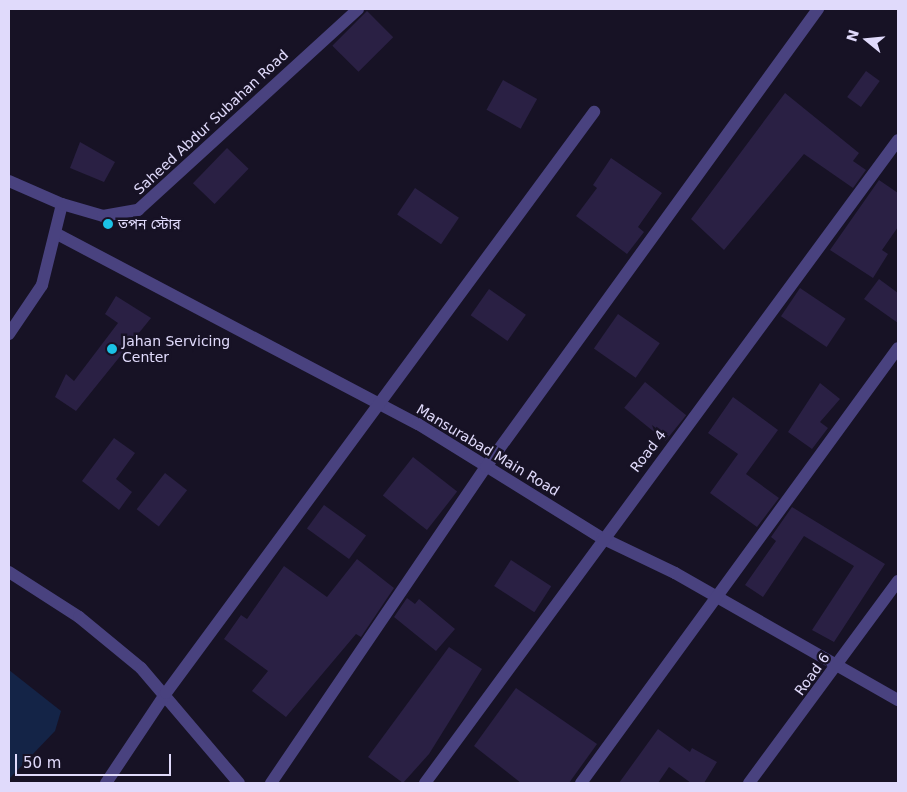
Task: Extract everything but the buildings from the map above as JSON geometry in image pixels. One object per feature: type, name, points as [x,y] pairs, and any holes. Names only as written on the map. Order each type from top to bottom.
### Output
[{"type":"street","name":"Saheed Abdur Subahan Road","points":[[9,180],[62,204],[103,216],[138,210],[358,9]]},
{"type":"street","points":[[272,783],[486,466],[818,9]]},
{"type":"street","points":[[106,783],[166,693],[380,407],[594,112]]},
{"type":"street","name":"Road 4","points":[[425,783],[602,538],[898,140]]},
{"type":"street","points":[[9,334],[42,285],[57,234],[62,204]]},
{"type":"street","name":"Mansurabad Main Road","points":[[57,234],[380,407],[418,424],[602,538],[715,596],[836,667],[898,700]]},
{"type":"street","points":[[581,783],[715,596],[761,540],[898,348]]},
{"type":"street","points":[[9,572],[79,617],[166,693],[239,783]]},
{"type":"street","name":"Road 6","points":[[749,783],[898,581]]},
{"type":"water","points":[[9,670],[61,711],[55,731],[9,779]]},
{"type":"place","name":"তপন স্টোর","points":[[108,224]]},
{"type":"place","name":"Jahan Servicing Center","points":[[112,349]]}]
